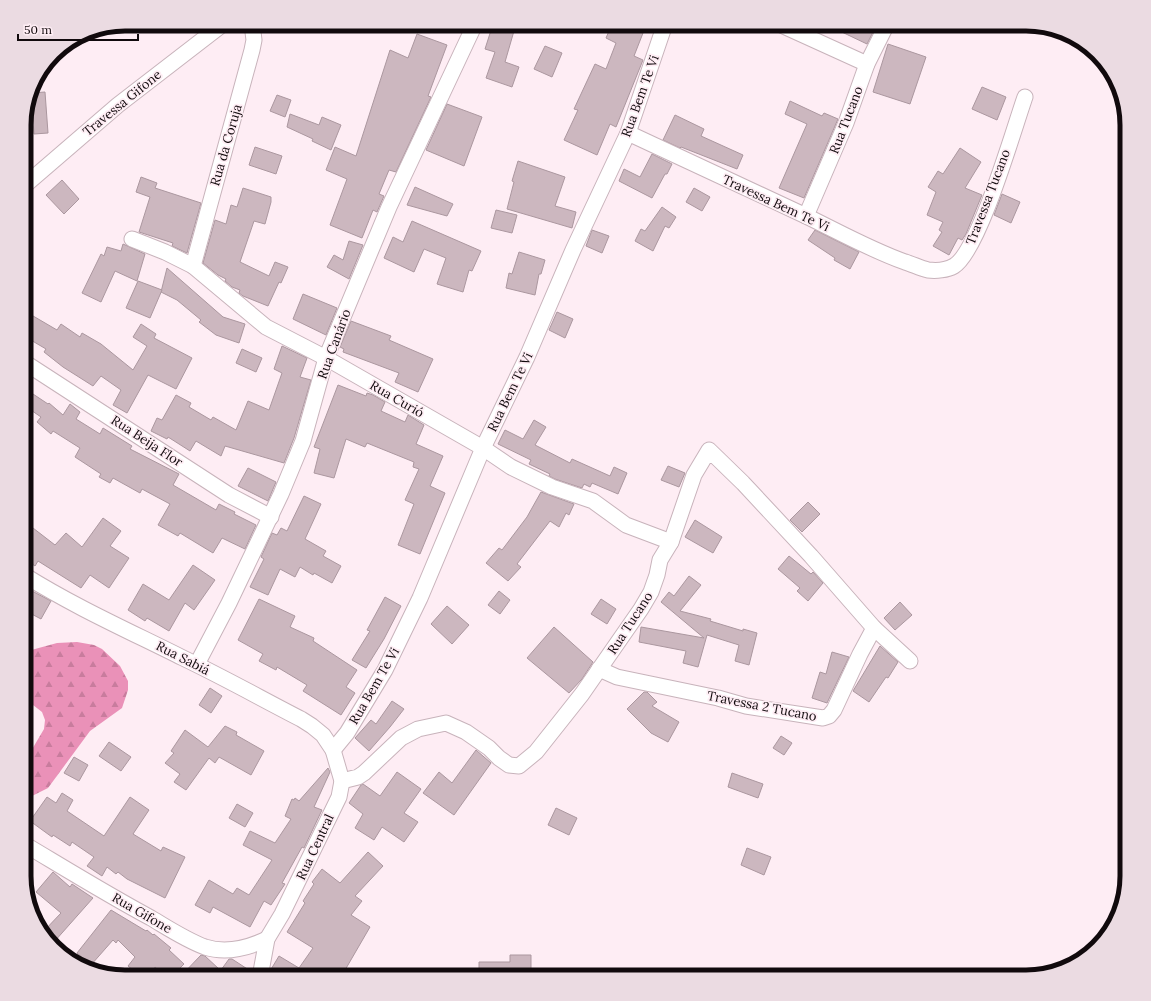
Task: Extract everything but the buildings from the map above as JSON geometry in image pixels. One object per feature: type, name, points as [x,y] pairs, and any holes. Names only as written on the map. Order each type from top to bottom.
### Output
[{"type":"street","name":"Travessa Gifone","points":[[31,180],[118,105],[214,31]]},
{"type":"street","name":"Rua da Coruja","points":[[193,266],[252,50],[254,40],[253,31]]},
{"type":"street","name":"Rua Canário","points":[[197,664],[230,603],[271,517],[303,441],[326,358],[389,206],[471,31]]},
{"type":"street","name":"Rua Bem Te Vi","points":[[333,750],[347,733],[386,670],[420,598],[483,448],[527,357],[573,250],[628,133],[663,31]]},
{"type":"street","points":[[794,31],[867,64]]},
{"type":"street","name":"Rua Tucano","points":[[806,216],[833,155],[867,64],[884,31]]},
{"type":"street","name":"Travessa Tucano","points":[[926,269],[935,271],[955,266],[967,251],[995,187],[1025,97]]},
{"type":"street","name":"Travessa Bem Te Vi","points":[[628,133],[806,216],[881,253],[926,269]]},
{"type":"street","name":"Rua Curió","points":[[132,239],[165,252],[193,266],[266,327],[326,358],[483,448],[511,467],[552,487],[594,501],[626,525],[645,534],[671,542]]},
{"type":"street","name":"Rua Beija Flor","points":[[31,367],[229,495],[271,517]]},
{"type":"street","name":"Rua Tucano","points":[[342,781],[364,773],[401,738],[409,733],[418,729],[446,723],[466,732],[509,764],[519,766],[536,752],[582,694],[641,610],[651,592],[660,560],[671,542],[694,475],[709,450],[743,483],[811,556],[874,628]]},
{"type":"street","name":"Rua Sabiá","points":[[31,579],[93,614],[197,664],[312,726],[323,735],[333,750]]},
{"type":"street","points":[[874,628],[910,662]]},
{"type":"street","name":"Travessa 2 Tucano","points":[[599,669],[617,677],[718,698],[746,706],[823,718],[829,716],[834,710],[874,628]]},
{"type":"street","points":[[333,750],[342,781]]},
{"type":"street","name":"Rua Central","points":[[267,939],[282,914],[339,796],[342,781]]},
{"type":"street","name":"Rua Gifone","points":[[31,848],[134,909],[186,938],[206,947],[238,950],[252,946],[267,939]]},
{"type":"street","points":[[261,970],[267,939]]},
{"type":"green space","points":[[77,642],[94,645],[102,649],[120,666],[128,681],[128,690],[122,708],[90,731],[48,788],[31,796],[31,751],[44,729],[45,720],[42,712],[31,703],[31,650],[57,643]]}]
